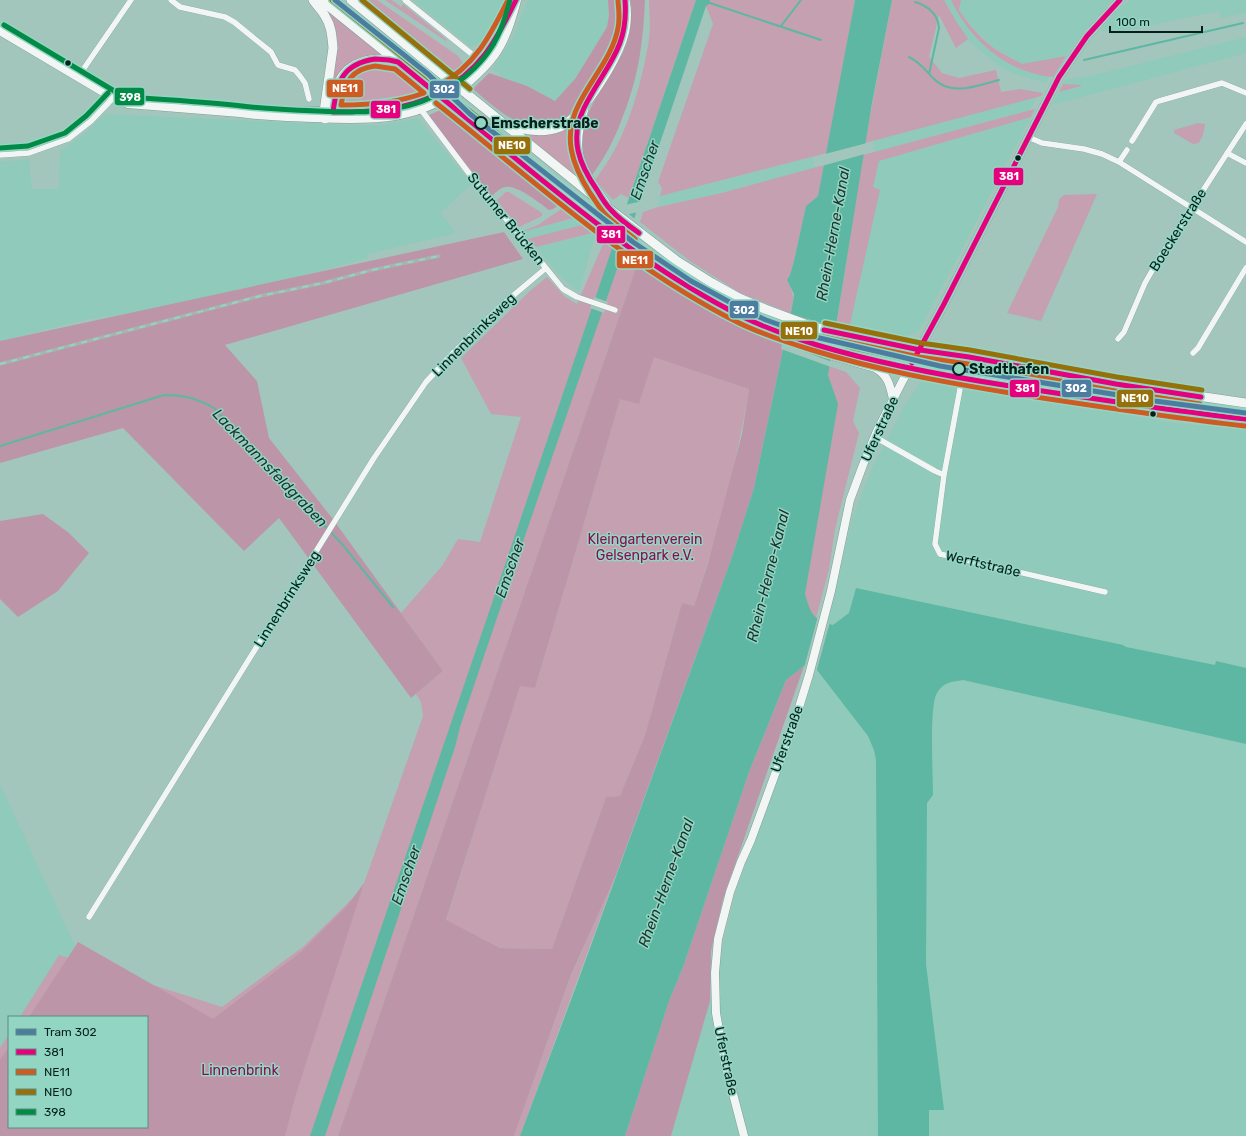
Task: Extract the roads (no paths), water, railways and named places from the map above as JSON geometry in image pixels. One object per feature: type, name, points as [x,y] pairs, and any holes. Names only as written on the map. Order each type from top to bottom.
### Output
[{"type":"main road","points":[[313,0],[326,17],[332,33],[333,48],[327,114]]},
{"type":"main road","points":[[321,0],[565,197],[651,263],[718,304],[782,333],[838,354],[909,368],[1155,409],[1246,419]]},
{"type":"main road","points":[[352,0],[579,185],[657,246],[712,283],[739,298],[786,318],[812,327],[841,334],[920,350],[976,358],[1116,384],[1246,403]]},
{"type":"main road","points":[[501,122],[528,130],[547,131],[561,126],[575,117],[585,106],[613,61],[623,39],[626,22],[625,0]]},
{"type":"main road","points":[[327,114],[336,88],[340,80],[350,68],[356,64],[372,60],[384,60],[399,63]]},
{"type":"main road","points":[[585,106],[580,120],[576,142],[577,151],[580,162],[587,176],[612,211]]},
{"type":"street","points":[[78,77],[131,0]]},
{"type":"street","points":[[171,0],[180,7],[225,17],[234,22],[270,52],[278,64],[295,70],[305,83],[308,99]]},
{"type":"street","points":[[405,0],[473,55],[482,65]]},
{"type":"street","points":[[0,31],[113,98],[128,104],[255,115],[327,114],[376,119],[406,114],[418,106],[438,103],[450,96],[482,65],[494,57],[512,17],[516,0]]},
{"type":"street","name":"Uferstraße","points":[[744,1136],[725,1063],[716,1013],[714,982],[716,951],[730,892],[751,840],[797,714],[809,675],[825,617],[850,500],[863,465],[893,399],[920,350],[1058,77],[1076,50],[1096,25],[1120,0]]},
{"type":"street","points":[[1132,142],[1156,102],[1222,83],[1246,93]]},
{"type":"street","points":[[0,155],[29,153],[68,139],[91,121],[113,98]]},
{"type":"street","name":"Sutumer Brücken","points":[[418,106],[471,176],[563,289],[584,300],[614,310]]},
{"type":"street","name":"Boeckerstraße","points":[[1118,339],[1124,332],[1145,283],[1156,264],[1191,207],[1246,124]]},
{"type":"street","points":[[1028,137],[1042,143],[1084,149],[1102,154],[1119,162],[1246,242]]},
{"type":"street","points":[[1119,162],[1127,150]]},
{"type":"street","points":[[1227,153],[1246,163]]},
{"type":"street","name":"Linnenbrinksweg","points":[[89,917],[374,458],[426,382],[502,305],[546,268]]},
{"type":"street","points":[[1192,353],[1198,348],[1246,268]]},
{"type":"street","points":[[838,354],[883,372],[891,388],[893,399]]},
{"type":"street","name":"Werftstraße","points":[[960,389],[944,475],[935,544],[940,554],[1105,592]]},
{"type":"street","points":[[875,438],[944,475]]},
{"type":"water","name":"Emscher","points":[[696,0],[710,1],[706,6],[460,727],[455,747],[325,1136],[310,1136],[503,571]]},
{"type":"water","name":"Rhein-Herne-Kanal","points":[[855,0],[892,0],[872,103],[828,375],[838,404],[805,594],[813,615],[826,623],[833,625],[849,613],[856,588],[1123,645],[1126,647],[1215,665],[1216,661],[1246,668],[1246,744],[963,680],[948,683],[940,689],[935,700],[932,726],[933,795],[927,803],[926,964],[944,1110],[929,1110],[929,1136],[878,1136],[876,760],[874,750],[868,736],[817,670],[804,666],[786,680],[749,772],[683,967],[669,1001],[625,1136],[520,1136],[577,984],[732,557],[754,488],[793,302],[794,294],[787,280],[794,261],[806,206],[818,196]]},
{"type":"waterway","points":[[781,26],[801,0]]},
{"type":"waterway","points":[[915,2],[932,11],[937,19],[939,28],[929,74]]},
{"type":"waterway","points":[[710,3],[821,40]]},
{"type":"waterway","points":[[1084,60],[1243,23]]},
{"type":"waterway","points":[[909,57],[920,64],[934,79],[949,87],[957,89],[974,87],[999,80]]},
{"type":"waterway","name":"Lackmannsfeldgraben","points":[[0,446],[164,395],[184,396],[201,402],[214,408],[342,544],[393,607]]},
{"type":"railway","points":[[0,364],[260,296],[439,256]]},
{"type":"tram line","name":"302","points":[[335,0],[428,74],[470,114],[633,242],[691,281],[746,311],[766,320],[811,336],[940,366],[1155,401],[1246,413]]},
{"type":"place","name":"Emscherstraße","points":[[481,123]]},
{"type":"place","name":"Stadthafen","points":[[959,369]]},
{"type":"park label","name":"Kleingartenverein Gelsenpark e.V.","points":[[645,548]]},
{"type":"park label","name":"Linnenbrink","points":[[240,1070]]}]
